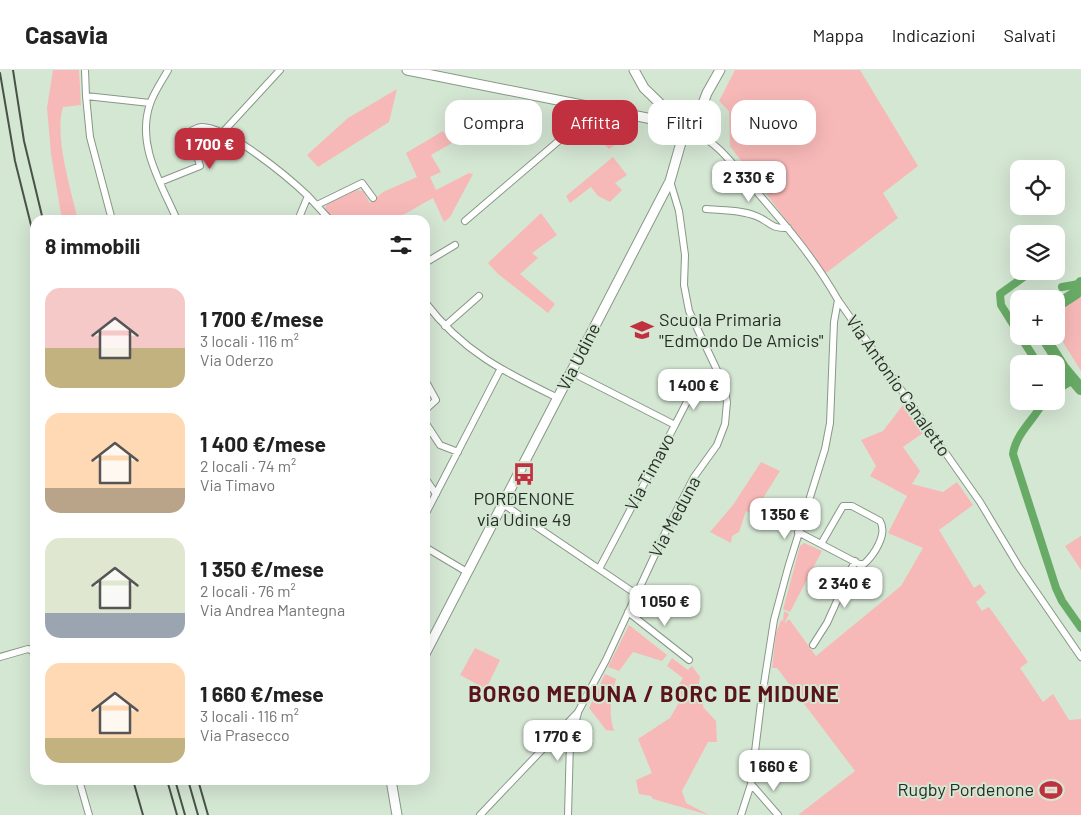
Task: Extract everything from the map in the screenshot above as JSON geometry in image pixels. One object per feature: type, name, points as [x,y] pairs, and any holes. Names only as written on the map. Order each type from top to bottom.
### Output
[{"type":"main road","points":[[408,70],[556,100]]},
{"type":"main road","points":[[634,70],[644,88],[654,100]]},
{"type":"main road","points":[[705,100],[720,70]]},
{"type":"main road","points":[[702,100],[707,94]]},
{"type":"main road","name":"Via Udine","points":[[430,644],[670,181],[680,145]]},
{"type":"main road","points":[[392,785],[397,815]]},
{"type":"street","points":[[85,70],[90,137],[111,215]]},
{"type":"street","points":[[168,70],[150,103],[145,130],[149,157],[175,215]]},
{"type":"street","points":[[223,132],[280,70]]},
{"type":"street","points":[[86,96],[150,103]]},
{"type":"street","points":[[160,182],[200,166],[192,131],[199,126],[223,132],[288,178],[326,215]]},
{"type":"street","points":[[465,221],[553,145]]},
{"type":"street","name":"Via Antonio Canaletto","points":[[714,145],[788,228],[818,266],[838,300],[980,502],[1019,567],[1081,657]]},
{"type":"street","name":"Via Meduna","points":[[480,815],[578,712],[694,478],[717,445],[727,414],[724,385],[688,311],[684,285],[685,255],[678,211],[670,181]]},
{"type":"street","points":[[317,205],[362,183],[373,198]]},
{"type":"street","points":[[300,215],[308,196]]},
{"type":"street","points":[[706,209],[739,212],[757,216],[776,229],[788,228]]},
{"type":"street","points":[[430,260],[455,245]]},
{"type":"street","points":[[444,326],[479,296]]},
{"type":"street","points":[[741,815],[752,784],[761,703],[774,620],[798,532],[825,449],[830,423],[834,322],[838,300]]},
{"type":"street","points":[[430,308],[444,326],[472,350],[500,370],[558,398]]},
{"type":"street","points":[[430,505],[500,370]]},
{"type":"street","name":"Via Timavo","points":[[571,372],[675,425],[599,569]]},
{"type":"street","points":[[675,425],[694,388]]},
{"type":"street","points":[[430,389],[436,400],[430,405]]},
{"type":"street","points":[[430,430],[440,445],[458,452]]},
{"type":"street","points":[[430,485],[436,494]]},
{"type":"street","points":[[503,504],[636,594]]},
{"type":"street","points":[[798,532],[821,544],[855,561],[864,564],[870,559],[883,533],[880,521],[852,506],[839,509],[821,544]]},
{"type":"street","points":[[430,550],[467,572]]},
{"type":"street","points":[[813,645],[827,623],[855,561]]},
{"type":"street","points":[[628,612],[689,660]]},
{"type":"street","points":[[0,657],[30,651]]},
{"type":"street","points":[[568,815],[570,742],[578,712]]},
{"type":"street","points":[[752,784],[778,815]]},
{"type":"street","points":[[80,785],[89,815]]},
{"type":"shaded area","points":[[53,70],[79,70],[81,105],[63,107],[61,119],[64,163],[77,215],[61,215],[51,154],[47,108]]},
{"type":"shaded area","points":[[735,70],[860,70],[918,166],[883,193],[898,218],[826,273],[730,146],[729,111],[720,100]]},
{"type":"shaded area","points":[[397,89],[389,122],[318,167],[307,155],[348,118]]},
{"type":"shaded area","points":[[443,131],[445,134],[445,145],[448,145],[431,155],[441,172],[430,177],[436,190],[469,173],[473,174],[450,217],[444,222],[433,198],[403,215],[329,215],[325,208],[327,204],[357,190],[363,191],[370,203],[383,192],[417,177],[406,153]]},
{"type":"shaded area","points":[[605,145],[615,145],[609,149]]},
{"type":"shaded area","points":[[613,157],[627,175],[615,183],[622,190],[610,202],[598,196],[591,187],[570,203],[566,196]]},
{"type":"shaded area","points":[[541,213],[557,235],[532,253],[538,258],[520,274],[555,304],[548,313],[498,274],[488,263]]},
{"type":"shaded area","points":[[1081,292],[1081,371],[1065,345],[1065,302]]},
{"type":"shaded area","points":[[903,405],[923,433],[903,447],[920,471],[912,484],[943,492],[957,482],[973,505],[939,530],[974,588],[980,584],[986,593],[976,602],[982,611],[989,607],[1028,662],[1020,668],[1043,702],[1053,694],[1069,720],[1081,719],[1081,815],[798,815],[855,771],[777,668],[772,668],[776,633],[781,620],[783,621],[784,611],[789,614],[784,624],[789,619],[816,656],[901,586],[923,548],[888,533],[907,496],[870,476],[876,466],[861,440],[883,431]]},
{"type":"shaded area","points":[[761,462],[780,471],[753,514],[746,511],[739,532],[732,536],[731,543],[710,532],[733,505]]},
{"type":"shaded area","points":[[1081,536],[1081,570],[1065,546]]},
{"type":"shaded area","points":[[804,543],[822,551],[790,612],[783,609],[800,546]]},
{"type":"shaded area","points":[[629,625],[667,655],[662,661],[633,652],[619,671],[608,667]]},
{"type":"shaded area","points":[[475,648],[500,660],[486,689],[460,675]]},
{"type":"shaded area","points":[[672,658],[688,670],[692,666],[700,677],[698,692],[702,693],[703,707],[716,721],[717,742],[708,742],[682,791],[686,803],[709,815],[653,799],[651,796],[639,794],[636,780],[652,773],[638,739],[670,718],[681,699],[679,692],[675,691],[683,678],[667,666]]},
{"type":"shaded area","points":[[605,674],[616,679],[611,705],[614,731],[606,730],[589,708]]},
{"type":"waterway","points":[[1010,320],[1001,305],[1000,294],[1019,280]]},
{"type":"waterway","points":[[1065,300],[1076,293],[1081,283]]},
{"type":"waterway","points":[[1062,287],[1079,284]]},
{"type":"waterway","points":[[1026,345],[1032,355]]},
{"type":"waterway","points":[[1049,345],[1064,369],[1081,389]]},
{"type":"waterway","points":[[1065,385],[1073,380]]},
{"type":"waterway","points":[[1038,410],[1021,433],[1013,454],[1056,588],[1062,601],[1081,628]]},
{"type":"railway","points":[[13,70],[24,141],[42,215]]},
{"type":"railway","points":[[0,73],[15,161],[30,221]]},
{"type":"railway","points":[[134,785],[143,815]]},
{"type":"railway","points":[[168,785],[177,815]]},
{"type":"railway","points":[[176,785],[185,815]]},
{"type":"railway","points":[[189,785],[198,815]]},
{"type":"railway","points":[[199,785],[208,815]]},
{"type":"place","name":"Scuola Primaria \"Edmondo De Amicis\"","points":[[642,330]]},
{"type":"place","name":"PORDENONE via Udine 49","points":[[524,474]]},
{"type":"place","name":"Rugby Pordenone","points":[[1051,790]]},
{"type":"district","name":"BORGO MEDUNA / BORC DE MIDUNE","points":[[654,694]]}]
